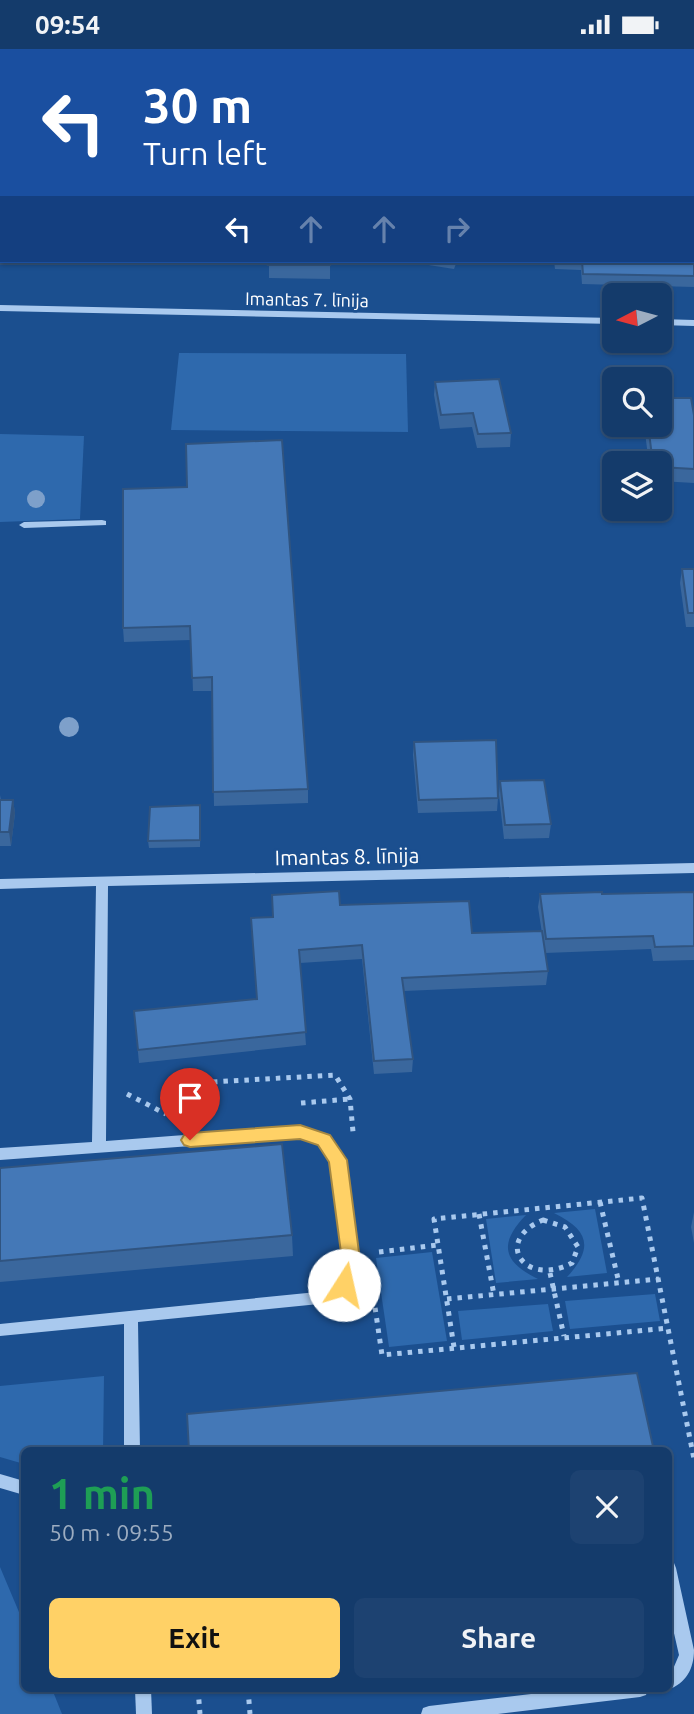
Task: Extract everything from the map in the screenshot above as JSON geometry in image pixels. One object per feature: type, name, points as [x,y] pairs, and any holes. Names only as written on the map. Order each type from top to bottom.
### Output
[{"type":"street","name":"Imantas 7. līnija","points":[[0,308],[602,321]]},
{"type":"street","points":[[672,322],[694,323]]},
{"type":"street","points":[[24,525],[102,523]]},
{"type":"street","name":"Imantas 8. līnija","points":[[0,884],[694,867]]},
{"type":"street","points":[[99,1147],[102,883]]},
{"type":"street","points":[[0,1154],[300,1132],[324,1140],[338,1160],[351,1260],[344,1285],[319,1298],[0,1330]]},
{"type":"street","points":[[131,1316],[132,1447]]},
{"type":"street","points":[[0,1481],[21,1487]]},
{"type":"street","points":[[672,1586],[687,1655],[679,1675],[672,1679]]},
{"type":"street","points":[[143,1692],[144,1714]]},
{"type":"street","points":[[429,1714],[615,1692]]},
{"type":"path","points":[[99,1079],[213,1138]]},
{"type":"path","points":[[454,1347],[434,1219],[642,1198],[694,1459]]},
{"type":"path","points":[[600,1202],[618,1283]]},
{"type":"path","points":[[538,1209],[541,1221]]},
{"type":"path","points":[[479,1214],[494,1295]]},
{"type":"path","points":[[541,1221],[563,1225],[570,1231],[578,1247],[572,1263],[565,1269],[550,1273],[535,1270],[526,1265],[517,1249],[520,1233],[526,1227],[541,1221]]},
{"type":"path","points":[[367,1253],[438,1245]]},
{"type":"path","points":[[550,1273],[564,1336]]},
{"type":"path","points":[[447,1299],[659,1279]]},
{"type":"path","points":[[382,1355],[669,1328]]},
{"type":"path","points":[[198,1692],[200,1714]]},
{"type":"path","points":[[248,1692],[250,1714]]},
{"type":"shaded area","points":[[179,353],[406,354],[408,432],[171,430]]},
{"type":"shaded area","points":[[0,434],[84,436],[80,519],[0,522]]},
{"type":"shaded area","points":[[595,1209],[607,1273],[567,1277],[581,1257],[584,1241],[575,1226],[554,1213]]},
{"type":"shaded area","points":[[526,1215],[511,1235],[508,1251],[517,1266],[538,1279],[496,1283],[486,1219]]},
{"type":"shaded area","points":[[432,1252],[447,1341],[389,1347],[376,1258]]},
{"type":"shaded area","points":[[655,1294],[660,1321],[570,1329],[565,1301]]},
{"type":"shaded area","points":[[548,1304],[553,1331],[462,1340],[458,1311]]},
{"type":"shaded area","points":[[104,1376],[103,1447],[21,1447],[21,1463],[0,1457],[0,1386]]},
{"type":"shaded area","points":[[0,1567],[21,1617],[21,1692],[53,1692],[62,1714],[0,1714]]},
{"type":"building","points":[[268,263],[330,263],[330,265]]},
{"type":"building","points":[[582,263],[694,263],[694,276],[583,274]]},
{"type":"building","points":[[499,379],[511,433],[478,434],[473,413],[441,415],[435,382]]},
{"type":"building","points":[[672,398],[691,398],[694,415],[694,469],[672,468],[672,451],[651,451],[650,437],[672,437]]},
{"type":"building","points":[[282,440],[308,789],[213,792],[212,677],[192,678],[190,626],[123,628],[123,489],[187,487],[186,444]]},
{"type":"building","points":[[682,569],[694,569],[694,613],[688,613]]},
{"type":"building","points":[[496,740],[498,798],[419,800],[414,742]]},
{"type":"building","points":[[544,780],[551,824],[505,825],[500,781]]},
{"type":"building","points":[[0,800],[13,800],[9,832],[0,832]]},
{"type":"building","points":[[200,805],[200,840],[148,841],[150,807]]},
{"type":"building","points":[[339,891],[340,905],[469,901],[472,933],[542,931],[548,971],[402,978],[413,1059],[374,1061],[362,945],[299,950],[306,1032],[138,1050],[134,1011],[257,999],[251,918],[273,917],[272,895]]},
{"type":"building","points":[[694,892],[694,946],[655,947],[653,936],[546,939],[540,894]]},
{"type":"building","points":[[282,1144],[292,1235],[0,1261],[0,1168]]},
{"type":"building","points":[[637,1373],[653,1447],[189,1447],[187,1414]]},
{"type":"route","points":[[190,1140],[300,1132],[324,1140],[338,1160],[351,1260],[344,1285]]}]
